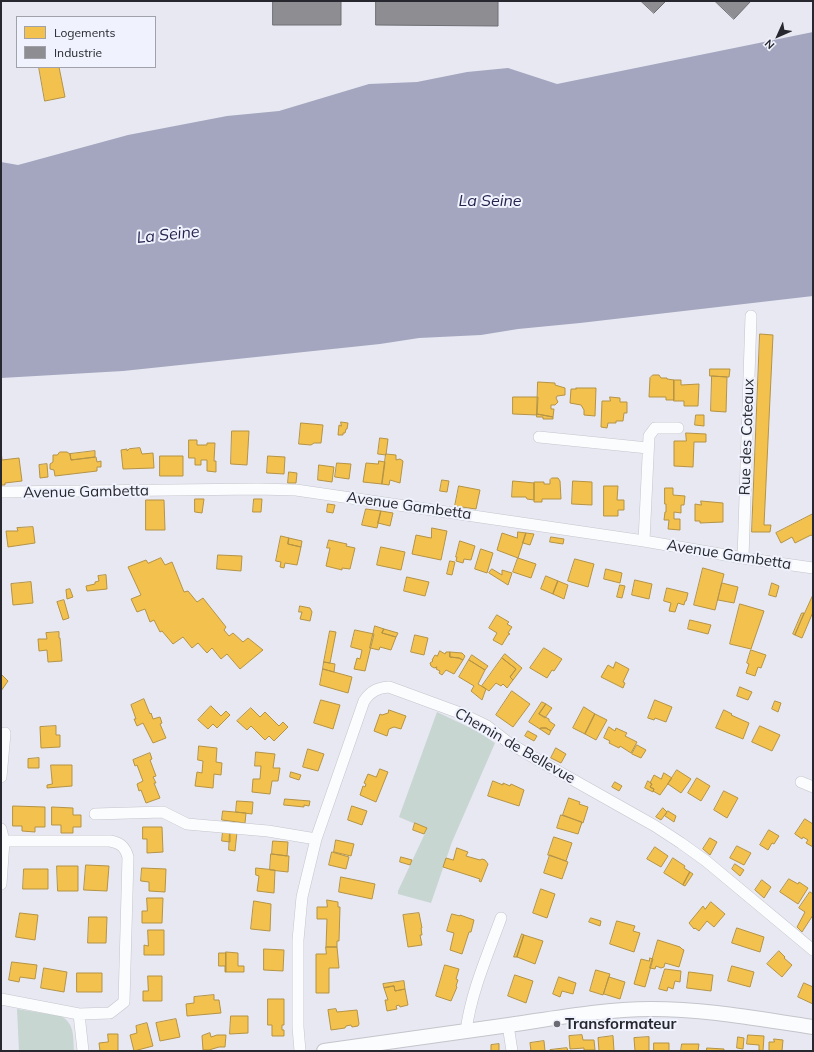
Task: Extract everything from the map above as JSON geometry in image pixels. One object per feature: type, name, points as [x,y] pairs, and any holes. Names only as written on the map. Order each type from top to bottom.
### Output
[{"type":"street","name":"Rue des Coteaux","points":[[743,558],[751,316]]},
{"type":"street","points":[[644,540],[649,436],[655,428],[678,428]]},
{"type":"street","points":[[539,437],[648,448]]},
{"type":"street","name":"Avenue Gambetta","points":[[1,492],[258,489],[296,490],[644,540],[743,558],[813,568]]},
{"type":"street","name":"Chemin de Bellevue","points":[[300,1051],[298,1027],[298,940],[302,897],[316,839],[364,701],[370,692],[379,688],[389,687],[460,713],[487,726],[509,743],[655,826],[706,861],[813,950]]},
{"type":"street","points":[[1,777],[5,733]]},
{"type":"street","points":[[801,782],[813,788]]},
{"type":"street","points":[[95,814],[163,812],[187,824],[268,831],[316,839]]},
{"type":"street","points":[[1,829],[4,841],[1,884]]},
{"type":"street","points":[[1,1000],[80,1014],[110,1013],[124,1002],[128,857],[125,848],[118,842],[4,841]]},
{"type":"street","points":[[466,1031],[468,1015],[474,993],[501,918]]},
{"type":"street","points":[[324,1051],[593,1014],[649,1009],[724,1013],[813,1027]]},
{"type":"street","points":[[80,1014],[83,1051]]},
{"type":"street","points":[[508,1025],[512,1051]]},
{"type":"shaded area","points":[[437,712],[477,731],[495,743],[452,842],[431,903],[398,894],[398,891],[427,829],[399,817]]},
{"type":"shaded area","points":[[17,1009],[61,1016],[66,1019],[72,1031],[74,1051],[19,1051]]},
{"type":"water","name":"La Seine","points":[[813,32],[813,296],[518,329],[481,335],[419,338],[380,344],[123,371],[1,378],[1,162],[18,165],[128,135],[227,116],[279,111],[369,84],[417,82],[467,72],[508,68],[557,84]]},
{"type":"building: Logements","points":[[39,68],[59,68],[65,97],[45,101]]},
{"type":"building: Logements","points":[[760,334],[773,335],[764,525],[771,525],[770,532],[752,532]]},
{"type":"building: Logements","points":[[710,369],[730,369],[729,377],[710,376]]},
{"type":"building: Logements","points":[[653,375],[659,375],[661,378],[674,380],[674,400],[666,400],[666,397],[649,397],[650,378]]},
{"type":"building: Logements","points":[[712,376],[727,377],[726,412],[711,411]]},
{"type":"building: Logements","points":[[674,380],[681,380],[681,385],[699,384],[698,406],[684,406],[684,401],[674,401]]},
{"type":"building: Logements","points":[[538,382],[555,383],[555,385],[565,388],[565,395],[557,396],[556,398],[558,402],[555,405],[551,405],[551,409],[554,409],[553,417],[537,414]]},
{"type":"building: Logements","points":[[596,388],[595,416],[584,415],[584,410],[581,405],[570,403],[571,389]]},
{"type":"building: Logements","points":[[513,397],[538,397],[537,415],[513,414]]},
{"type":"building: Logements","points":[[610,397],[620,398],[620,402],[627,402],[627,413],[624,413],[623,421],[608,423],[607,428],[601,427],[602,401],[610,401]]},
{"type":"building: Logements","points":[[537,414],[553,417],[553,419],[543,419],[543,417],[537,417]]},
{"type":"building: Logements","points":[[696,415],[704,415],[704,426],[695,425]]},
{"type":"building: Logements","points":[[341,422],[348,423],[347,429],[343,435],[338,435],[339,425],[341,426]]},
{"type":"building: Logements","points":[[301,423],[323,425],[321,443],[314,443],[311,445],[299,444]]},
{"type":"building: Logements","points":[[232,431],[249,431],[247,465],[231,464]]},
{"type":"building: Logements","points":[[686,433],[706,434],[706,442],[694,442],[693,467],[674,466],[674,441],[686,441]]},
{"type":"building: Logements","points":[[380,438],[388,439],[386,455],[378,454]]},
{"type":"building: Logements","points":[[189,440],[197,440],[197,445],[215,443],[214,461],[216,461],[216,472],[207,471],[207,460],[201,460],[201,465],[195,465],[195,458],[189,458]]},
{"type":"building: Logements","points":[[140,448],[142,454],[153,453],[154,468],[123,469],[121,450],[127,449],[127,451],[129,449]]},
{"type":"building: Logements","points":[[1,451],[2,460],[19,458],[22,481],[5,483],[5,485],[1,485]]},
{"type":"building: Logements","points":[[95,451],[95,457],[71,460],[70,454]]},
{"type":"building: Logements","points":[[60,452],[67,452],[70,454],[71,460],[96,457],[97,462],[101,461],[101,467],[97,467],[97,471],[55,476],[54,470],[50,469],[50,464],[53,462],[53,455],[57,455]]},
{"type":"building: Logements","points":[[386,454],[396,455],[396,460],[400,459],[403,461],[400,483],[390,480],[389,485],[382,484]]},
{"type":"building: Logements","points":[[160,456],[183,456],[183,476],[160,476]]},
{"type":"building: Logements","points":[[268,456],[285,457],[284,474],[267,473]]},
{"type":"building: Logements","points":[[379,461],[385,462],[382,484],[363,482],[366,463],[378,464]]},
{"type":"building: Logements","points":[[337,463],[351,464],[349,479],[335,477]]},
{"type":"building: Logements","points":[[47,464],[48,477],[40,478],[39,465]]},
{"type":"building: Logements","points":[[319,465],[334,467],[332,482],[318,480]]},
{"type":"building: Logements","points":[[289,472],[297,473],[296,483],[288,483]]},
{"type":"building: Logements","points":[[552,478],[558,478],[560,481],[561,499],[542,499],[542,502],[534,502],[534,482],[544,482],[544,484],[550,484],[550,480]]},
{"type":"building: Logements","points":[[442,480],[449,481],[447,492],[440,491]]},
{"type":"building: Logements","points":[[513,481],[534,483],[534,500],[527,499],[526,497],[512,497]]},
{"type":"building: Logements","points":[[573,481],[592,482],[592,505],[572,504]]},
{"type":"building: Logements","points":[[459,486],[480,490],[476,509],[455,506]]},
{"type":"building: Logements","points":[[604,486],[618,486],[617,500],[624,500],[624,510],[618,510],[618,516],[604,516]]},
{"type":"building: Logements","points":[[665,488],[673,488],[673,495],[685,496],[684,505],[681,505],[681,513],[674,512],[674,519],[680,519],[680,530],[668,529],[669,520],[664,520],[666,512]]},
{"type":"building: Logements","points":[[195,499],[204,499],[202,513],[195,512]]},
{"type":"building: Logements","points":[[254,499],[262,499],[261,512],[253,512]]},
{"type":"building: Logements","points":[[146,500],[164,500],[165,530],[146,530]]},
{"type":"building: Logements","points":[[701,501],[723,503],[723,522],[700,523],[700,521],[695,521],[695,504],[701,505]]},
{"type":"building: Logements","points":[[328,504],[335,505],[333,513],[327,512]]},
{"type":"building: Logements","points":[[366,509],[381,511],[377,528],[362,525]]},
{"type":"building: Logements","points":[[381,511],[393,513],[390,526],[378,523]]},
{"type":"building: Logements","points":[[813,514],[813,536],[811,535],[795,543],[792,537],[781,543],[776,533]]},
{"type":"building: Logements","points":[[33,527],[35,543],[8,547],[6,531],[18,531],[17,528]]},
{"type":"building: Logements","points":[[432,528],[447,531],[441,560],[412,554],[416,535],[431,538]]},
{"type":"building: Logements","points":[[518,532],[526,533],[518,558],[497,550],[502,533],[517,538]]},
{"type":"building: Logements","points":[[526,533],[534,534],[530,545],[523,543]]},
{"type":"building: Logements","points":[[281,536],[289,538],[288,544],[301,547],[297,565],[285,563],[284,568],[280,567],[281,562],[276,561]]},
{"type":"building: Logements","points":[[551,537],[564,539],[563,544],[550,542]]},
{"type":"building: Logements","points":[[289,538],[302,541],[301,547],[288,544]]},
{"type":"building: Logements","points":[[329,540],[347,544],[346,546],[355,548],[350,569],[342,568],[342,570],[326,566],[330,548],[327,548]]},
{"type":"building: Logements","points":[[460,541],[475,546],[471,560],[464,559],[463,563],[456,561]]},
{"type":"building: Logements","points":[[381,547],[405,552],[401,570],[377,565]]},
{"type":"building: Logements","points":[[481,549],[493,553],[487,573],[475,569]]},
{"type":"building: Logements","points":[[218,555],[242,556],[241,571],[217,569]]},
{"type":"building: Logements","points":[[161,558],[165,565],[172,562],[184,592],[188,591],[197,602],[203,598],[226,627],[224,630],[229,636],[233,633],[243,642],[248,638],[263,650],[240,669],[227,654],[221,659],[212,648],[207,653],[198,643],[192,648],[183,637],[173,644],[162,631],[160,632],[154,620],[150,622],[145,609],[137,612],[131,599],[141,595],[128,567],[146,560],[148,563]]},
{"type":"building: Logements","points":[[518,558],[536,564],[531,578],[513,572]]},
{"type":"building: Logements","points":[[575,559],[594,564],[588,587],[568,581]]},
{"type":"building: Logements","points":[[450,561],[455,562],[452,575],[447,574]]},
{"type":"building: Logements","points":[[703,568],[724,574],[715,610],[694,605]]},
{"type":"building: Logements","points":[[492,569],[502,575],[502,570],[512,573],[508,585],[489,573]]},
{"type":"building: Logements","points":[[606,569],[622,573],[620,583],[604,579]]},
{"type":"building: Logements","points":[[106,575],[107,589],[87,591],[86,586],[95,584],[95,582],[99,581],[98,576]]},
{"type":"building: Logements","points":[[546,576],[558,581],[553,594],[541,589]]},
{"type":"building: Logements","points":[[407,577],[429,582],[425,596],[404,591]]},
{"type":"building: Logements","points":[[635,580],[652,584],[649,599],[632,595]]},
{"type":"building: Logements","points":[[558,581],[568,585],[564,599],[553,594]]},
{"type":"building: Logements","points":[[31,582],[33,603],[13,605],[11,584]]},
{"type":"building: Logements","points":[[722,583],[738,587],[734,603],[718,600]]},
{"type":"building: Logements","points":[[772,583],[779,586],[776,597],[769,595]]},
{"type":"building: Logements","points":[[620,585],[625,586],[622,598],[617,597]]},
{"type":"building: Logements","points":[[667,588],[688,593],[684,605],[678,603],[675,612],[669,611],[671,603],[664,601]]},
{"type":"building: Logements","points":[[70,589],[73,597],[67,599],[66,590]]},
{"type":"building: Logements","points":[[813,595],[813,612],[802,638],[795,635]]},
{"type":"building: Logements","points":[[64,600],[69,618],[63,620],[57,602]]},
{"type":"building: Logements","points":[[740,604],[764,611],[751,649],[730,644]]},
{"type":"building: Logements","points":[[300,606],[310,608],[312,612],[310,621],[300,619],[302,612],[299,612]]},
{"type":"building: Logements","points":[[802,613],[804,613],[795,635],[793,634]]},
{"type":"building: Logements","points":[[497,615],[509,622],[507,624],[512,627],[508,633],[510,634],[502,645],[493,640],[497,633],[489,628]]},
{"type":"building: Logements","points":[[690,620],[711,625],[708,634],[688,629]]},
{"type":"building: Logements","points":[[375,626],[384,629],[382,633],[396,637],[391,650],[380,647],[379,650],[370,648]]},
{"type":"building: Logements","points":[[384,629],[398,633],[396,637],[382,633]]},
{"type":"building: Logements","points":[[355,630],[374,634],[365,671],[354,669],[357,658],[360,659],[362,650],[351,647]]},
{"type":"building: Logements","points":[[330,631],[336,632],[330,663],[324,662]]},
{"type":"building: Logements","points":[[59,632],[62,661],[48,662],[47,650],[39,651],[38,639],[47,639],[46,633]]},
{"type":"building: Logements","points":[[415,635],[428,638],[424,655],[411,652]]},
{"type":"building: Logements","points":[[544,648],[562,659],[547,678],[530,668]]},
{"type":"building: Logements","points":[[751,650],[766,655],[761,668],[758,667],[755,676],[746,673]]},
{"type":"building: Logements","points":[[440,651],[445,654],[446,652],[450,652],[450,657],[463,660],[454,674],[446,670],[442,675],[439,673],[440,671],[436,669],[437,667],[434,668],[431,666],[430,663],[433,661],[432,660],[435,655],[437,656]]},
{"type":"building: Logements","points":[[450,652],[462,653],[465,656],[463,660],[450,657]]},
{"type":"building: Logements","points":[[505,654],[522,668],[513,680],[510,677],[516,669],[502,658]]},
{"type":"building: Logements","points":[[472,655],[488,666],[485,670],[469,660]]},
{"type":"building: Logements","points":[[502,658],[516,669],[510,677],[513,680],[507,688],[503,684],[501,686],[496,683],[489,691],[482,686]]},
{"type":"building: Logements","points":[[469,660],[485,670],[478,684],[486,689],[482,700],[471,691],[474,686],[459,677]]},
{"type":"building: Logements","points":[[324,662],[335,664],[334,672],[323,669]]},
{"type":"building: Logements","points":[[616,662],[629,669],[623,682],[625,683],[623,688],[601,677],[608,665],[613,668]]},
{"type":"building: Logements","points":[[323,669],[352,677],[348,693],[320,685]]},
{"type":"building: Logements","points":[[1,674],[8,681],[1,691]]},
{"type":"building: Logements","points":[[740,687],[752,692],[748,700],[737,696]]},
{"type":"building: Logements","points":[[512,691],[530,704],[513,727],[496,715]]},
{"type":"building: Logements","points":[[144,699],[153,719],[160,717],[162,723],[160,724],[166,738],[153,743],[143,723],[137,726],[131,705]]},
{"type":"building: Logements","points":[[321,700],[340,705],[333,729],[314,723]]},
{"type":"building: Logements","points":[[655,700],[672,707],[666,722],[655,718],[654,720],[648,718]]},
{"type":"building: Logements","points":[[775,701],[781,703],[778,712],[772,709]]},
{"type":"building: Logements","points":[[542,702],[546,704],[539,714],[549,719],[549,721],[555,725],[551,731],[546,728],[540,729],[529,722]]},
{"type":"building: Logements","points":[[546,704],[552,708],[545,718],[539,714]]},
{"type":"building: Logements","points":[[211,706],[221,716],[226,711],[230,715],[217,728],[213,724],[208,729],[198,720]]},
{"type":"building: Logements","points":[[584,707],[595,714],[585,734],[573,728]]},
{"type":"building: Logements","points":[[251,708],[260,717],[265,712],[279,726],[283,722],[288,727],[274,741],[269,736],[265,740],[251,726],[247,730],[237,721]]},
{"type":"building: Logements","points":[[389,710],[406,716],[401,729],[394,727],[389,729],[387,736],[374,731],[380,714],[382,715],[388,713]]},
{"type":"building: Logements","points":[[724,710],[732,714],[731,715],[749,723],[743,739],[716,728]]},
{"type":"building: Logements","points":[[595,714],[607,720],[596,740],[585,734]]},
{"type":"building: Logements","points":[[56,726],[56,735],[60,735],[60,747],[41,748],[40,727]]},
{"type":"building: Logements","points":[[760,726],[780,735],[772,751],[752,742]]},
{"type":"building: Logements","points":[[609,727],[615,731],[616,728],[627,733],[625,736],[637,742],[631,753],[620,746],[619,748],[609,743],[610,741],[604,738]]},
{"type":"building: Logements","points":[[546,728],[551,731],[549,735],[540,729]]},
{"type":"building: Logements","points":[[528,731],[537,736],[534,741],[525,736]]},
{"type":"building: Logements","points":[[637,745],[646,750],[641,758],[632,754]]},
{"type":"building: Logements","points":[[199,746],[217,748],[216,762],[222,763],[221,775],[214,774],[213,788],[195,786],[197,772],[202,773],[203,761],[198,760]]},
{"type":"building: Logements","points":[[556,748],[566,754],[561,763],[551,758]]},
{"type":"building: Logements","points":[[308,749],[324,754],[318,771],[303,767]]},
{"type":"building: Logements","points":[[256,752],[275,754],[273,768],[280,768],[278,781],[272,781],[270,794],[252,792],[253,779],[260,779],[261,766],[255,766]]},
{"type":"building: Logements","points":[[150,753],[152,759],[150,760],[156,776],[153,777],[156,783],[154,783],[160,798],[146,803],[137,784],[143,781],[137,765],[135,766],[133,760]]},
{"type":"building: Logements","points":[[39,758],[39,768],[28,768],[28,759]]},
{"type":"building: Logements","points":[[51,765],[72,765],[72,786],[47,788],[47,785],[52,784]]},
{"type":"building: Logements","points":[[380,769],[388,772],[376,802],[360,795],[363,786],[365,787],[366,784],[364,783],[368,774],[376,777]]},
{"type":"building: Logements","points":[[677,770],[691,779],[681,793],[668,784]]},
{"type":"building: Logements","points":[[291,772],[301,775],[299,780],[290,777]]},
{"type":"building: Logements","points":[[664,773],[672,778],[660,795],[653,791],[654,789],[650,787],[652,784],[650,783],[654,775],[661,779]]},
{"type":"building: Logements","points":[[697,778],[710,786],[701,801],[688,793]]},
{"type":"building: Logements","points":[[493,781],[503,785],[503,783],[510,786],[511,784],[524,790],[519,806],[488,796]]},
{"type":"building: Logements","points":[[648,781],[652,784],[650,787],[654,789],[653,792],[645,788]]},
{"type":"building: Logements","points":[[615,782],[622,786],[619,791],[612,787]]},
{"type":"building: Logements","points":[[724,791],[738,798],[727,818],[714,810]]},
{"type":"building: Logements","points":[[569,798],[588,807],[583,823],[563,815]]},
{"type":"building: Logements","points":[[285,799],[310,801],[309,806],[304,805],[304,807],[284,805]]},
{"type":"building: Logements","points":[[237,801],[253,802],[252,814],[236,812]]},
{"type":"building: Logements","points":[[13,806],[45,807],[45,827],[35,827],[35,832],[22,831],[22,826],[13,826]]},
{"type":"building: Logements","points":[[352,806],[367,811],[362,825],[348,820]]},
{"type":"building: Logements","points":[[52,807],[73,808],[73,815],[81,815],[81,827],[73,827],[73,833],[61,833],[61,825],[52,825]]},
{"type":"building: Logements","points":[[663,808],[667,812],[661,820],[656,817]]},
{"type":"building: Logements","points":[[223,811],[246,813],[245,823],[222,820]]},
{"type":"building: Logements","points":[[668,811],[676,816],[674,822],[665,816]]},
{"type":"building: Logements","points":[[561,815],[582,822],[578,834],[557,828]]},
{"type":"building: Logements","points":[[805,819],[813,824],[813,847],[806,843],[808,840],[803,837],[802,839],[795,834]]},
{"type":"building: Logements","points":[[415,823],[427,828],[424,834],[413,830]]},
{"type":"building: Logements","points":[[143,827],[162,827],[163,852],[147,853],[147,839],[143,839]]},
{"type":"building: Logements","points":[[769,830],[779,836],[768,850],[760,845]]},
{"type":"building: Logements","points":[[223,831],[230,831],[230,842],[222,841]]},
{"type":"building: Logements","points":[[230,831],[237,832],[235,851],[229,850]]},
{"type":"building: Logements","points":[[554,837],[572,843],[566,861],[548,855]]},
{"type":"building: Logements","points":[[710,838],[717,842],[710,855],[703,849]]},
{"type":"building: Logements","points":[[336,840],[354,844],[351,856],[334,852]]},
{"type":"building: Logements","points":[[273,841],[288,842],[287,856],[272,854]]},
{"type":"building: Logements","points":[[737,846],[751,853],[744,865],[730,858]]},
{"type":"building: Logements","points":[[655,847],[668,856],[661,867],[647,859]]},
{"type":"building: Logements","points":[[457,848],[468,852],[466,856],[485,860],[488,864],[481,882],[479,881],[480,879],[443,867],[446,858],[453,860]]},
{"type":"building: Logements","points":[[332,852],[349,857],[346,869],[329,865]]},
{"type":"building: Logements","points":[[271,854],[289,856],[288,872],[270,870]]},
{"type":"building: Logements","points":[[550,855],[568,862],[562,879],[544,873]]},
{"type":"building: Logements","points":[[401,857],[412,860],[410,865],[400,862]]},
{"type":"building: Logements","points":[[673,858],[685,866],[684,868],[690,872],[683,885],[664,873]]},
{"type":"building: Logements","points":[[735,864],[744,870],[740,876],[732,869]]},
{"type":"building: Logements","points":[[86,865],[109,866],[107,891],[84,890]]},
{"type":"building: Logements","points":[[57,866],[78,866],[78,891],[58,891]]},
{"type":"building: Logements","points":[[142,868],[166,869],[165,892],[149,891],[149,882],[141,881]]},
{"type":"building: Logements","points":[[256,868],[275,870],[274,893],[257,891],[259,876],[256,875]]},
{"type":"building: Logements","points":[[24,869],[48,869],[48,889],[23,889]]},
{"type":"building: Logements","points":[[690,872],[693,874],[685,886],[683,885]]},
{"type":"building: Logements","points":[[341,877],[375,884],[372,899],[339,892]]},
{"type":"building: Logements","points":[[789,879],[798,884],[799,882],[808,888],[798,904],[780,892]]},
{"type":"building: Logements","points":[[762,880],[771,887],[764,898],[755,890]]},
{"type":"building: Logements","points":[[541,889],[555,894],[547,918],[533,913]]},
{"type":"building: Logements","points":[[810,892],[813,894],[813,915],[802,932],[797,927],[805,912],[799,908]]},
{"type":"building: Logements","points":[[147,898],[163,898],[162,923],[142,923],[142,911],[147,911]]},
{"type":"building: Logements","points":[[327,900],[338,902],[338,907],[340,907],[339,941],[337,941],[337,947],[326,947],[327,919],[317,919],[317,907],[327,907]]},
{"type":"building: Logements","points":[[254,901],[271,904],[270,931],[251,929]]},
{"type":"building: Logements","points":[[711,902],[725,914],[714,927],[707,921],[699,931],[695,928],[694,929],[689,923],[703,906],[705,909]]},
{"type":"building: Logements","points":[[20,913],[38,915],[35,940],[16,937]]},
{"type":"building: Logements","points":[[419,913],[422,928],[422,935],[420,935],[422,945],[408,947],[403,915]]},
{"type":"building: Logements","points":[[452,914],[474,920],[462,954],[450,950],[454,933],[447,931]]},
{"type":"building: Logements","points":[[89,917],[107,917],[106,943],[88,943]]},
{"type":"building: Logements","points":[[591,918],[601,921],[600,926],[589,922]]},
{"type":"building: Logements","points":[[617,921],[635,926],[633,931],[640,933],[634,952],[610,944]]},
{"type":"building: Logements","points":[[737,928],[764,937],[760,952],[732,943]]},
{"type":"building: Logements","points":[[148,930],[164,930],[164,955],[144,955],[144,945],[148,946]]},
{"type":"building: Logements","points":[[522,934],[524,935],[517,957],[514,957]]},
{"type":"building: Logements","points":[[524,935],[543,941],[535,964],[517,957]]},
{"type":"building: Logements","points":[[658,940],[680,947],[684,950],[679,967],[665,963],[664,967],[661,968],[656,966],[655,969],[650,968]]},
{"type":"building: Logements","points":[[326,947],[337,947],[339,968],[329,968],[329,993],[316,993],[316,954],[326,954]]},
{"type":"building: Logements","points":[[264,949],[284,950],[283,971],[264,970]]},
{"type":"building: Logements","points":[[779,951],[792,965],[782,977],[767,964]]},
{"type":"building: Logements","points":[[226,952],[238,953],[238,966],[244,966],[244,972],[226,972]]},
{"type":"building: Logements","points":[[219,953],[226,953],[226,972],[225,966],[219,966]]},
{"type":"building: Logements","points":[[650,958],[653,959],[645,987],[634,984],[641,959],[649,961]]},
{"type":"building: Logements","points":[[12,962],[37,965],[35,979],[20,977],[19,982],[9,980]]},
{"type":"building: Logements","points":[[445,965],[459,969],[456,979],[458,980],[457,987],[451,1001],[436,996]]},
{"type":"building: Logements","points":[[732,966],[754,972],[750,987],[728,981]]},
{"type":"building: Logements","points":[[44,968],[67,972],[64,992],[41,988]]},
{"type":"building: Logements","points":[[665,969],[681,971],[680,982],[675,981],[673,989],[668,987],[667,991],[659,989]]},
{"type":"building: Logements","points":[[596,970],[610,974],[603,995],[590,991]]},
{"type":"building: Logements","points":[[689,972],[713,975],[711,991],[687,988]]},
{"type":"building: Logements","points":[[77,973],[102,973],[102,992],[77,992]]},
{"type":"building: Logements","points":[[515,975],[533,981],[526,1003],[508,996]]},
{"type":"building: Logements","points":[[148,976],[162,976],[162,1001],[143,1001],[143,991],[148,991]]},
{"type":"building: Logements","points":[[559,977],[576,983],[573,994],[562,991],[560,997],[553,994]]},
{"type":"building: Logements","points":[[609,977],[625,982],[620,999],[604,994]]},
{"type":"building: Logements","points":[[404,981],[405,989],[395,991],[394,986],[384,988],[383,984]]},
{"type":"building: Logements","points":[[804,983],[813,987],[813,1004],[798,997]]},
{"type":"building: Logements","points":[[394,986],[395,991],[405,989],[408,1005],[400,1007],[399,1005],[396,1006],[397,1009],[387,1011],[385,1000],[388,1000],[384,988]]},
{"type":"building: Logements","points":[[214,995],[214,1000],[219,1000],[221,1013],[187,1016],[186,1004],[194,1003],[194,997]]},
{"type":"building: Logements","points":[[268,999],[284,999],[284,1025],[282,1025],[282,1030],[284,1030],[284,1036],[272,1036],[272,1025],[268,1025]]},
{"type":"building: Logements","points":[[336,1009],[337,1012],[357,1010],[358,1026],[352,1027],[351,1025],[346,1026],[345,1028],[331,1030],[328,1010]]},
{"type":"building: Logements","points":[[231,1016],[248,1016],[248,1033],[230,1034]]},
{"type":"building: Logements","points":[[176,1019],[180,1037],[160,1041],[156,1023]]},
{"type":"building: Logements","points":[[147,1023],[153,1046],[134,1051],[130,1035],[137,1033],[136,1026]]},
{"type":"building: Logements","points":[[210,1033],[211,1037],[226,1035],[225,1047],[203,1050],[202,1036]]},
{"type":"building: Logements","points":[[108,1034],[118,1034],[118,1051],[100,1051],[99,1043],[108,1042]]},
{"type":"building: Logements","points":[[582,1035],[583,1040],[594,1040],[595,1050],[584,1050],[584,1048],[570,1049],[569,1036]]},
{"type":"building: Logements","points":[[748,1035],[764,1036],[763,1051],[759,1050],[759,1045],[747,1044]]},
{"type":"building: Logements","points":[[613,1036],[614,1051],[599,1051],[598,1038]]},
{"type":"building: Logements","points":[[649,1037],[649,1051],[635,1051],[634,1038]]},
{"type":"building: Logements","points":[[738,1037],[744,1038],[743,1049],[737,1048]]},
{"type":"building: Logements","points":[[774,1039],[783,1040],[782,1051],[769,1051],[769,1042],[774,1042]]},
{"type":"building: Logements","points":[[544,1041],[545,1051],[531,1051],[530,1043]]},
{"type":"building: Logements","points":[[654,1043],[669,1043],[669,1051],[654,1051]]},
{"type":"building: Logements","points":[[499,1044],[499,1051],[491,1051],[491,1045]]},
{"type":"building: Logements","points":[[682,1044],[699,1044],[698,1051],[681,1051]]},
{"type":"building: Logements","points":[[567,1048],[568,1051],[550,1051],[550,1050]]},
{"type":"building: Logements","points":[[707,1048],[724,1049],[724,1051],[707,1051]]},
{"type":"building: Industrie","points":[[273,1],[341,1],[341,25],[273,25]]},
{"type":"building: Industrie","points":[[376,1],[498,1],[498,26],[376,25]]},
{"type":"building: Industrie","points":[[641,1],[666,1],[654,13]]},
{"type":"building: Industrie","points":[[715,1],[751,1],[734,19]]},
{"type":"place","name":"Transformateur","points":[[557,1024]]}]
